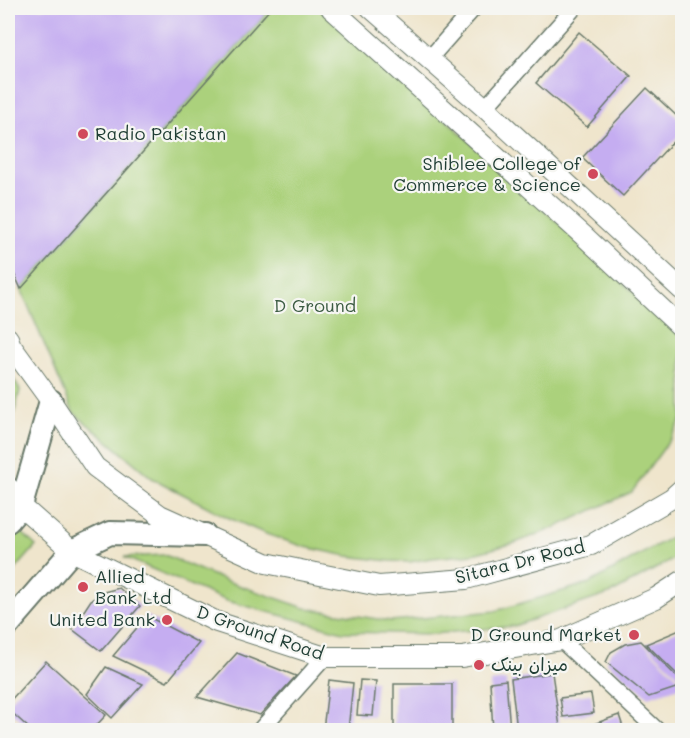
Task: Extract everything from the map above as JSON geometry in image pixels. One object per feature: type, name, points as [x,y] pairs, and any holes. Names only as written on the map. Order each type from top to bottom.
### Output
[{"type":"main road","points":[[14,513],[51,401]]},
{"type":"main road","points":[[8,625],[72,551],[110,533],[205,535]]},
{"type":"street","points":[[331,8],[584,236],[682,328]]},
{"type":"street","points":[[371,8],[485,108],[682,290]]},
{"type":"street","points":[[429,59],[474,8]]},
{"type":"street","points":[[485,108],[574,8]]},
{"type":"street","name":"Sitara Dr Road","points":[[8,338],[11,346],[51,401],[94,467],[160,515],[266,563],[379,586],[466,579],[591,544],[672,498],[682,489]]},
{"type":"street","name":"D Ground Road","points":[[8,487],[14,513],[72,551],[217,622],[325,657],[462,657],[561,640],[656,598],[682,581]]},
{"type":"street","points":[[561,640],[657,730]]},
{"type":"street","points":[[260,730],[325,657]]},
{"type":"green space","name":"D Ground","points":[[271,8],[325,8],[682,337],[682,419],[632,492],[554,528],[515,543],[473,554],[410,562],[347,556],[305,547],[266,534],[227,517],[152,478],[73,412],[21,289]]},
{"type":"green space","points":[[8,370],[20,390],[8,442]]},
{"type":"green space","points":[[18,529],[36,546],[8,578],[8,541]]},
{"type":"green space","points":[[682,531],[682,554],[612,593],[514,626],[433,634],[343,632],[227,601],[124,557],[165,555],[229,582],[305,608],[391,621],[495,611],[590,583]]},
{"type":"building","name":"Radio Pakistan","points":[[8,8],[271,8],[21,289],[8,260]]},
{"type":"building","points":[[579,32],[631,76],[587,127],[536,83]]},
{"type":"building","points":[[647,88],[682,121],[682,132],[623,196],[582,158]]},
{"type":"building","points":[[119,588],[140,606],[101,651],[72,629],[91,600],[104,592]]},
{"type":"building","points":[[147,616],[199,643],[167,682],[113,656]]},
{"type":"building","points":[[682,629],[682,679],[646,644]]},
{"type":"building","points":[[641,641],[682,682],[682,686],[649,697],[606,662],[611,652],[625,644]]},
{"type":"building","points":[[237,653],[296,676],[260,715],[197,697]]},
{"type":"building","points":[[46,661],[106,715],[92,730],[31,730],[8,709],[8,703]]},
{"type":"building","points":[[106,667],[143,684],[112,718],[87,694]]},
{"type":"building","points":[[552,673],[560,727],[517,730],[511,679]]},
{"type":"building","points":[[329,680],[353,683],[348,730],[323,730]]},
{"type":"building","points":[[360,680],[376,681],[373,716],[357,715]]},
{"type":"building","points":[[506,680],[510,730],[493,730],[490,682]]},
{"type":"building","points":[[394,684],[452,684],[452,730],[394,730]]},
{"type":"building","points":[[591,694],[594,713],[563,717],[560,698]]},
{"type":"building","points":[[619,715],[624,730],[577,730]]},
{"type":"place","name":"Radio Pakistan","points":[[83,134]]},
{"type":"place","name":"Shiblee College of Commerce & Science","points":[[593,174]]},
{"type":"place","name":"Allied Bank Ltd","points":[[83,587]]},
{"type":"place","name":"United Bank","points":[[167,620]]},
{"type":"place","name":"D Ground Market","points":[[634,635]]},
{"type":"place","name":"میزان بینک","points":[[479,665]]}]
